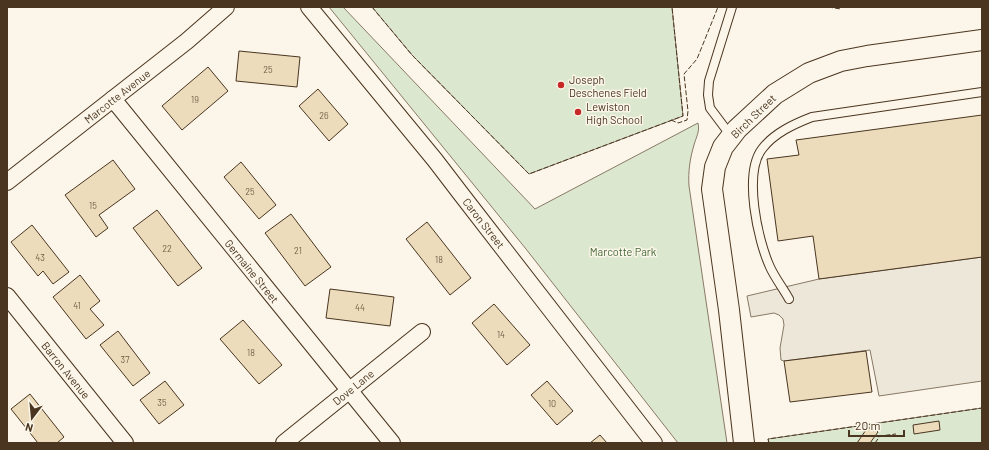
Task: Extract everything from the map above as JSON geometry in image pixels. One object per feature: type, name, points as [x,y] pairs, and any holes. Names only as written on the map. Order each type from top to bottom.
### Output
[{"type":"street","name":"Marcotte Avenue","points":[[7,182],[187,41],[226,7]]},
{"type":"street","name":"Caron Street","points":[[309,7],[436,160],[654,443]]},
{"type":"street","name":"Birch Street","points":[[744,443],[729,310],[712,189],[715,167],[723,147],[737,129],[775,94],[809,73],[841,61],[867,56],[982,40]]},
{"type":"street","name":"Germaine Street","points":[[113,99],[392,443]]},
{"type":"street","name":"Barron Avenue","points":[[7,296],[125,443]]},
{"type":"street","name":"Dove Lane","points":[[284,443],[422,332]]},
{"type":"lane","points":[[731,136],[710,108],[708,95],[710,81],[732,7]]},
{"type":"lane","points":[[789,299],[770,266],[758,228],[752,189],[755,166],[761,150],[776,135],[794,124],[812,117],[982,92]]},
{"type":"green space","name":"Marcotte Park","points":[[329,7],[343,7],[535,209],[698,123],[698,132],[690,165],[689,186],[727,443],[678,443],[526,249]]},
{"type":"green space","name":"Joseph Deschenes Field","points":[[372,7],[672,7],[683,116],[529,174],[412,55]]},
{"type":"green space","points":[[982,408],[982,443],[769,443],[768,439]]},
{"type":"shaded area","points":[[982,257],[982,381],[879,396],[870,350],[784,361],[781,360],[780,348],[784,325],[783,319],[774,313],[751,317],[747,296],[819,279]]},
{"type":"building","points":[[239,51],[300,57],[297,87],[236,81]]},
{"type":"building","points":[[208,67],[228,91],[182,130],[162,106]]},
{"type":"building","points":[[318,89],[348,124],[329,141],[299,106]]},
{"type":"building","points":[[982,115],[982,257],[819,279],[813,236],[778,241],[767,159],[799,155],[796,140]]},
{"type":"building","points":[[113,160],[135,189],[99,215],[108,228],[96,237],[65,195]]},
{"type":"building","points":[[241,162],[276,205],[259,219],[224,177]]},
{"type":"building","points":[[157,210],[202,268],[178,286],[133,228]]},
{"type":"building","points":[[291,214],[331,267],[305,286],[265,233]]},
{"type":"building","points":[[427,222],[471,278],[450,295],[406,239]]},
{"type":"building","points":[[32,225],[69,272],[53,284],[43,271],[38,276],[11,242]]},
{"type":"building","points":[[80,275],[100,301],[90,309],[104,325],[86,339],[53,297]]},
{"type":"building","points":[[330,289],[394,297],[390,326],[326,318]]},
{"type":"building","points":[[494,304],[530,345],[507,365],[472,323]]},
{"type":"building","points":[[243,320],[282,365],[259,384],[220,339]]},
{"type":"building","points":[[118,331],[150,373],[133,386],[100,345]]},
{"type":"building","points":[[866,351],[872,392],[790,402],[784,361]]},
{"type":"building","points":[[165,381],[184,405],[159,424],[140,400]]},
{"type":"building","points":[[547,381],[573,411],[557,425],[531,395]]},
{"type":"building","points":[[30,394],[64,437],[57,443],[38,443],[11,409]]},
{"type":"building","points":[[939,421],[940,430],[914,434],[913,425]]},
{"type":"building","points":[[868,427],[874,431],[875,429],[878,432],[870,443],[857,443]]},
{"type":"building","points":[[600,435],[607,443],[590,443]]},
{"type":"fence","points":[[372,7],[412,55],[529,174],[683,116],[672,7]]},
{"type":"fence","points":[[671,120],[678,123],[687,120],[688,111],[684,74],[697,59],[718,7]]},
{"type":"fence","points":[[828,7],[841,9]]},
{"type":"fence","points":[[769,443],[768,439],[982,408]]},
{"type":"fence","points":[[875,443],[880,436],[896,434]]},
{"type":"place","name":"Joseph Deschenes Field","points":[[561,85]]},
{"type":"place","name":"Lewiston High School","points":[[578,112]]}]
